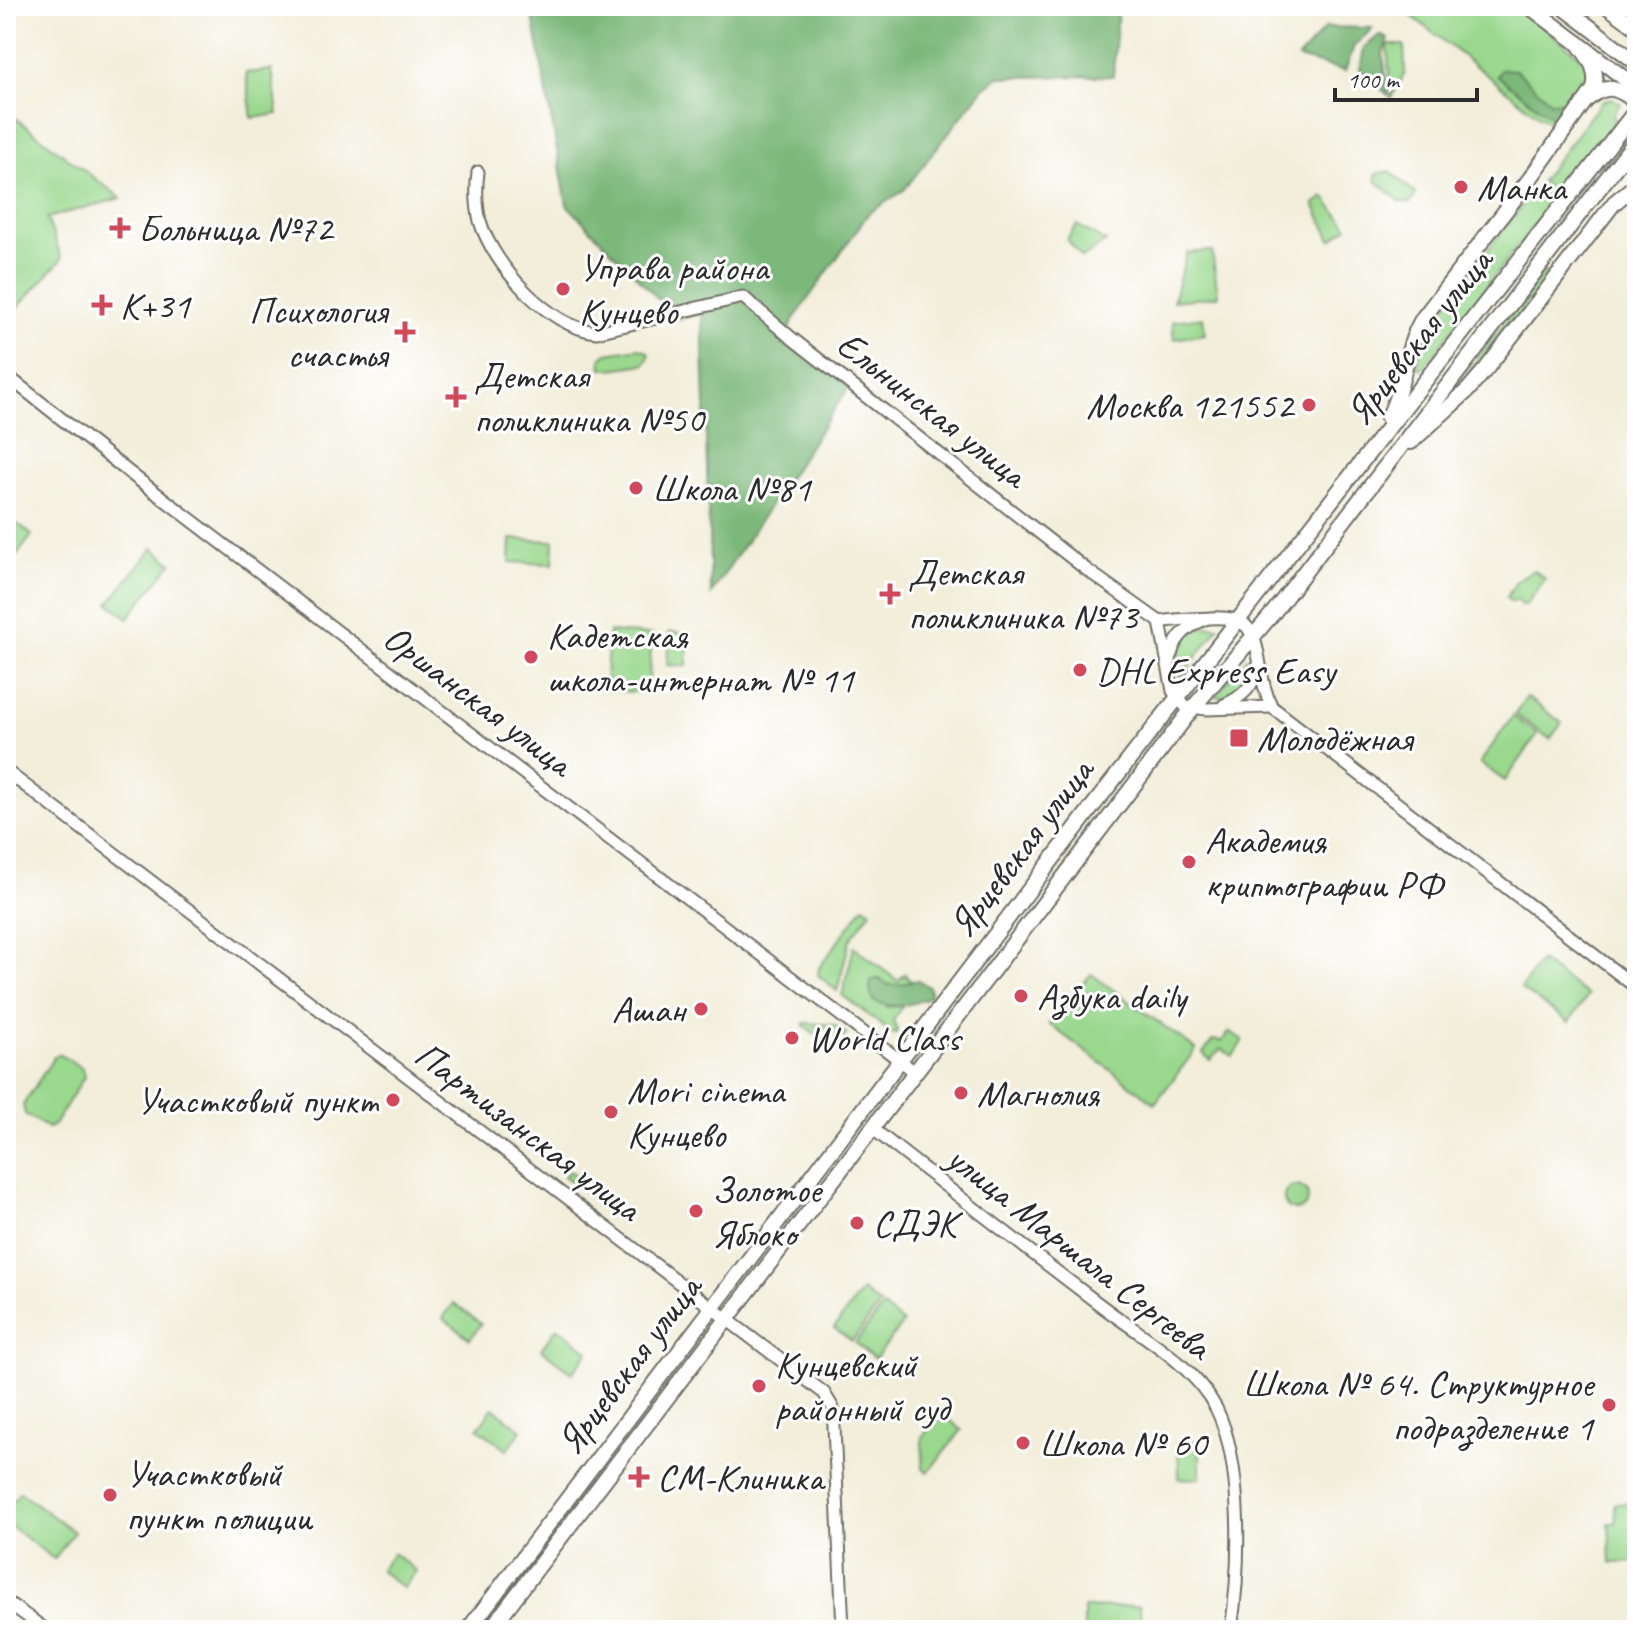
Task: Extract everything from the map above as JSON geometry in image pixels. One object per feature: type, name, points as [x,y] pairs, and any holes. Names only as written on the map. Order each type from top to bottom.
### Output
[{"type":"main road","points":[[1529,6],[1637,88]]},
{"type":"main road","points":[[1562,6],[1637,63]]},
{"type":"main road","points":[[1607,6],[1637,28]]},
{"type":"main road","points":[[1578,43],[1590,59],[1596,75],[1589,98]]},
{"type":"main road","points":[[1372,449],[1395,405],[1410,347],[1423,318],[1589,98],[1601,89],[1611,88],[1623,92],[1635,107]]},
{"type":"main road","name":"Ярцевская улица","points":[[468,1630],[1176,698],[1635,107]]},
{"type":"main road","name":"Ярцевская улица","points":[[490,1630],[1192,709],[1255,636],[1637,139]]},
{"type":"main road","points":[[1379,474],[1468,390],[1614,203],[1637,184]]},
{"type":"main road","points":[[1308,529],[1306,535],[1311,543],[1326,543]]},
{"type":"street","name":"Ельнинская улица","points":[[478,172],[477,207],[487,240],[504,267],[536,301],[559,317],[590,332],[743,297],[1087,570],[1160,622]]},
{"type":"street","points":[[1614,203],[1620,199],[1637,198]]},
{"type":"street","name":"Оршанская улица","points":[[6,375],[135,477],[915,1072]]},
{"type":"street","points":[[1272,707],[1192,709],[1176,698],[1160,622],[1194,617],[1237,619],[1249,627],[1255,636],[1265,692],[1272,707],[1637,988]]},
{"type":"street","points":[[1168,670],[1177,638],[1186,629],[1207,618]]},
{"type":"street","points":[[1220,707],[1234,701],[1249,688],[1259,659]]},
{"type":"street","name":"Партизанская улица","points":[[6,771],[824,1393],[833,1408],[843,1630]]},
{"type":"street","name":"улица Маршала Сергеева","points":[[872,1128],[1106,1310],[1169,1354],[1198,1382],[1214,1405],[1231,1450],[1237,1577],[1231,1630]]},
{"type":"street","points":[[6,1601],[46,1630]]},
{"type":"green space","points":[[531,6],[1118,6],[1113,76],[999,77],[984,88],[904,190],[868,214],[794,319],[786,337],[849,387],[711,594],[702,314],[673,320],[671,312],[567,205]]},
{"type":"green space","points":[[1399,6],[1516,6],[1583,58],[1588,75],[1579,95],[1560,120],[1551,123]]},
{"type":"green space","points":[[1326,27],[1373,28],[1354,46],[1345,71],[1298,58]]},
{"type":"green space","points":[[1380,35],[1388,39],[1383,54],[1388,95],[1360,70],[1364,47]]},
{"type":"green space","points":[[1387,45],[1404,45],[1405,73],[1391,98]]},
{"type":"green space","points":[[1501,69],[1516,70],[1550,101],[1567,103],[1557,121],[1497,76]]},
{"type":"green space","points":[[272,70],[278,114],[252,118],[246,73]]},
{"type":"green space","points":[[1612,98],[1621,103],[1612,116],[1616,119],[1427,363],[1423,368],[1417,368],[1422,340],[1432,323],[1532,192],[1538,196],[1546,186],[1541,181],[1602,101]]},
{"type":"green space","points":[[6,111],[121,198],[47,218],[62,259],[6,320]]},
{"type":"green space","points":[[1390,171],[1415,193],[1410,203],[1401,202],[1376,181],[1376,174]]},
{"type":"green space","points":[[1324,197],[1348,227],[1331,240],[1314,204]]},
{"type":"green space","points":[[1077,225],[1106,242],[1082,258],[1067,239]]},
{"type":"green space","points":[[1212,251],[1218,296],[1173,301],[1187,253]]},
{"type":"green space","points":[[1544,271],[1547,278],[1468,381],[1459,382]]},
{"type":"green space","points":[[1203,317],[1205,334],[1174,339],[1172,321]]},
{"type":"green space","points":[[639,348],[648,352],[645,364],[602,368],[601,358],[607,353]]},
{"type":"green space","points":[[15,522],[32,535],[8,568],[6,534]]},
{"type":"green space","points":[[511,539],[554,541],[553,564],[510,562]]},
{"type":"green space","points":[[153,548],[172,563],[128,618],[109,603]]},
{"type":"green space","points":[[1534,570],[1545,579],[1525,606],[1521,606],[1519,600],[1512,602],[1506,598],[1518,579]]},
{"type":"green space","points":[[1210,626],[1219,627],[1180,678],[1177,659],[1181,643],[1193,632]]},
{"type":"green space","points":[[609,632],[652,635],[648,693],[605,690]]},
{"type":"green space","points":[[669,632],[689,634],[687,666],[667,665]]},
{"type":"green space","points":[[1247,658],[1249,674],[1243,688],[1224,697],[1215,696]]},
{"type":"green space","points":[[1527,697],[1562,723],[1550,739],[1515,714]]},
{"type":"green space","points":[[1513,716],[1538,734],[1505,781],[1480,763]]},
{"type":"green space","points":[[864,906],[871,911],[850,940],[837,991],[818,975],[819,968]]},
{"type":"green space","points":[[854,947],[898,981],[905,974],[911,981],[898,986],[886,985],[887,1007],[902,1006],[893,1021],[896,1033],[893,1034],[842,995]]},
{"type":"green space","points":[[1540,961],[1588,995],[1569,1022],[1521,989]]},
{"type":"green space","points":[[1091,974],[1196,1049],[1155,1103],[1049,1024]]},
{"type":"green space","points":[[880,979],[893,985],[918,980],[930,988],[930,996],[902,1006],[880,1004],[873,1001],[870,990],[871,980]]},
{"type":"green space","points":[[804,1023],[834,1025],[847,1034],[833,1047]]},
{"type":"green space","points":[[1230,1032],[1243,1040],[1233,1056],[1221,1049],[1210,1060],[1203,1053],[1213,1040],[1222,1041]]},
{"type":"green space","points":[[59,1054],[82,1068],[84,1077],[54,1125],[48,1128],[25,1114],[23,1105]]},
{"type":"green space","points":[[569,1170],[619,1206],[617,1216],[564,1176]]},
{"type":"green space","points":[[1291,1186],[1301,1186],[1308,1193],[1308,1203],[1301,1210],[1291,1210],[1284,1203],[1284,1193]]},
{"type":"green space","points":[[862,1291],[880,1305],[852,1341],[834,1328]]},
{"type":"green space","points":[[454,1303],[481,1324],[470,1339],[443,1318]]},
{"type":"green space","points":[[883,1307],[903,1323],[875,1359],[855,1343]]},
{"type":"green space","points":[[557,1327],[589,1351],[572,1373],[541,1349]]},
{"type":"green space","points":[[493,1408],[522,1430],[507,1450],[478,1428]]},
{"type":"green space","points":[[941,1413],[962,1430],[928,1472],[923,1468],[922,1437]]},
{"type":"green space","points":[[1200,1441],[1200,1478],[1179,1479],[1178,1442]]},
{"type":"green space","points":[[20,1492],[74,1532],[54,1559],[6,1523],[6,1510]]},
{"type":"green space","points":[[1637,1503],[1637,1562],[1611,1563],[1609,1523],[1616,1523],[1615,1504]]},
{"type":"green space","points":[[393,1553],[416,1571],[403,1588],[380,1570]]},
{"type":"green space","points":[[1140,1606],[1141,1630],[1084,1630],[1084,1608]]},
{"type":"place","name":"Манка","points":[[1461,187]]},
{"type":"place","name":"Больница №72","points":[[120,228]]},
{"type":"place","name":"Управа района Кунцево","points":[[563,289]]},
{"type":"place","name":"К+31","points":[[102,305]]},
{"type":"place","name":"Психология счастья","points":[[405,332]]},
{"type":"place","name":"Детская поликлиника №50","points":[[456,397]]},
{"type":"place","name":"Москва 121552","points":[[1309,405]]},
{"type":"place","name":"Школа №81","points":[[636,488]]},
{"type":"place","name":"Детская поликлиника №73","points":[[890,594]]},
{"type":"place","name":"Кадетская школа-интернат № 11","points":[[531,657]]},
{"type":"place","name":"DHL Express Easy","points":[[1080,670]]},
{"type":"place","name":"Молодёжная","points":[[1239,738]]},
{"type":"place","name":"Академия криптографии РФ","points":[[1189,862]]},
{"type":"place","name":"Азбука daily","points":[[1021,996]]},
{"type":"place","name":"Ашан","points":[[701,1009]]},
{"type":"place","name":"World Class","points":[[792,1038]]},
{"type":"place","name":"Магнолия","points":[[961,1093]]},
{"type":"place","name":"Участковый пункт","points":[[393,1100]]},
{"type":"place","name":"Mori cinema Кунцево","points":[[611,1112]]},
{"type":"place","name":"Золотое Яблоко","points":[[696,1211]]},
{"type":"place","name":"СДЭК","points":[[857,1223]]},
{"type":"place","name":"Кунцевский районный суд","points":[[759,1386]]},
{"type":"place","name":"Школа № 64. Структурное подразделение 1","points":[[1609,1405]]},
{"type":"place","name":"Школа № 60","points":[[1023,1443]]},
{"type":"place","name":"СМ-Клиника","points":[[639,1477]]},
{"type":"place","name":"Участковый пункт полиции","points":[[110,1495]]}]
